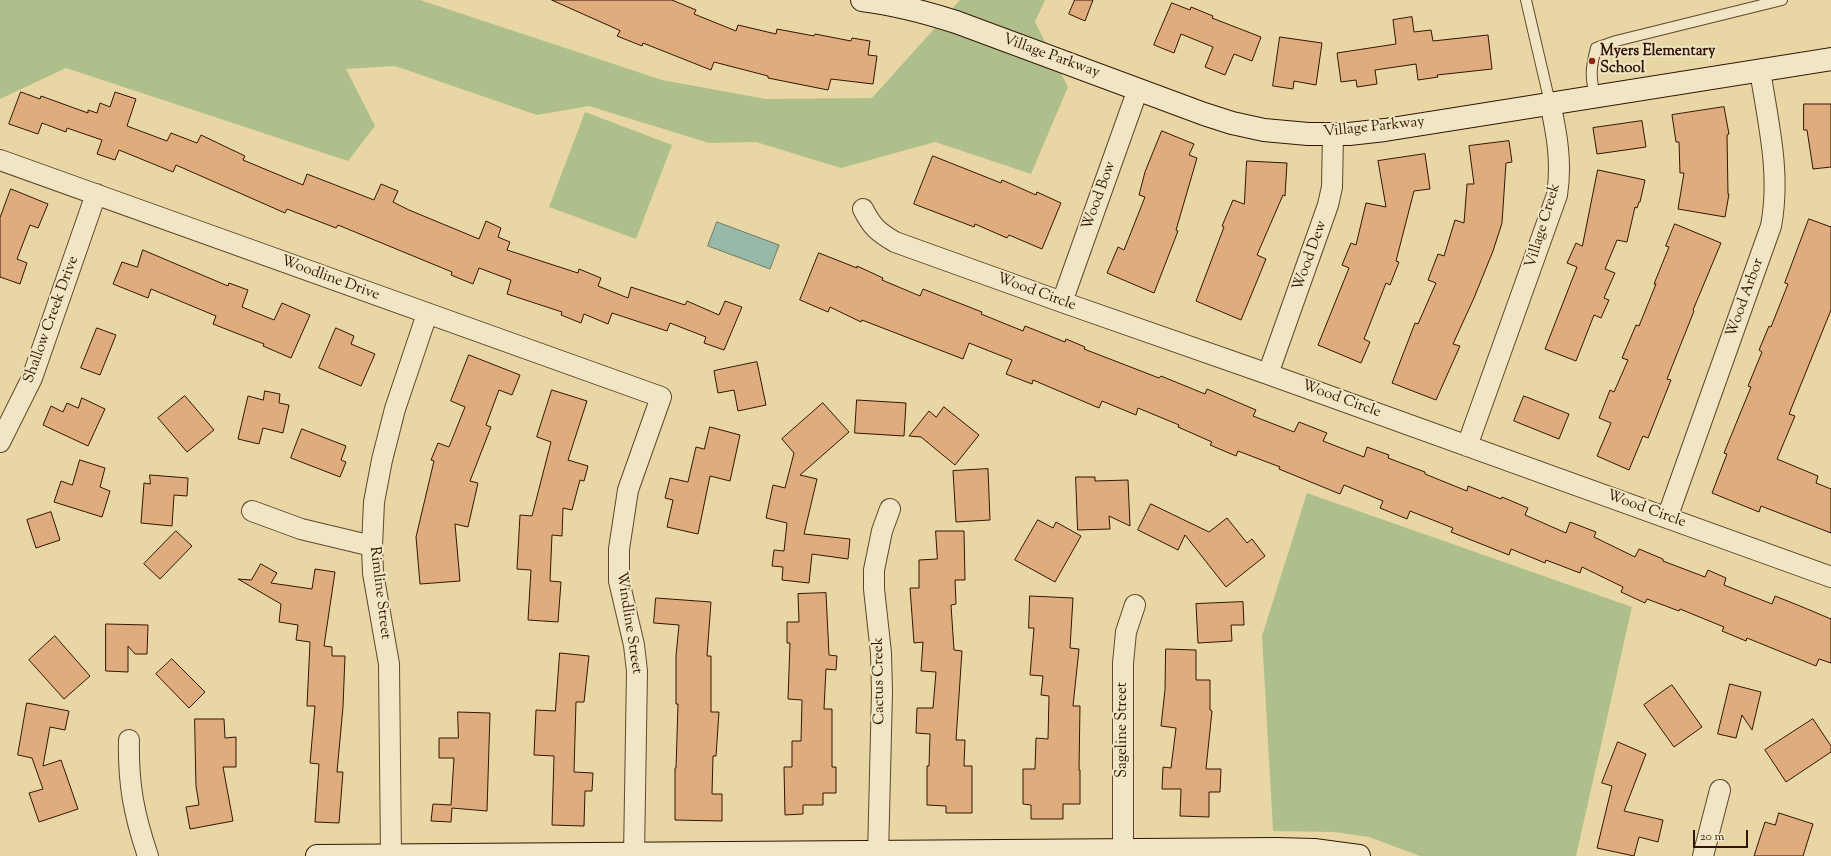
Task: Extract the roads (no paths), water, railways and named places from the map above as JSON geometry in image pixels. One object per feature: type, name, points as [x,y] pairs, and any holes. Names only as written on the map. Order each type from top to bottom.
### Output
[{"type":"street","name":"Village Parkway","points":[[862,0],[887,3],[922,11],[956,22],[1204,114],[1264,130],[1308,134],[1333,134],[1385,130],[1550,102],[1831,59]]},
{"type":"street","name":"Wood Arbor","points":[[1667,518],[1771,226],[1776,191],[1774,160],[1760,70]]},
{"type":"street","name":"Wood Bow","points":[[1062,302],[1138,89]]},
{"type":"street","name":"Village Creek","points":[[1467,446],[1557,195],[1560,175],[1559,152],[1550,102]]},
{"type":"street","name":"Wood Dew","points":[[1268,374],[1328,205],[1332,188],[1333,134]]},
{"type":"street","name":"Woodline Drive","points":[[0,160],[661,398]]},
{"type":"street","name":"Shallow Creek Drive","points":[[0,442],[32,378],[96,194]]},
{"type":"street","name":"Wood Circle","points":[[863,209],[871,224],[879,233],[895,242],[1268,374],[1831,577]]},
{"type":"street","name":"Rimline Street","points":[[391,856],[389,664],[373,573],[372,546],[374,502],[382,460],[395,409],[427,314]]},
{"type":"street","name":"Windline Street","points":[[634,855],[637,671],[634,645],[619,581],[619,549],[628,490],[661,398]]},
{"type":"street","name":"Cactus Creek","points":[[878,854],[882,692],[881,652],[874,590],[874,570],[882,530],[890,509]]},
{"type":"street","points":[[252,511],[301,529],[372,546]]},
{"type":"street","name":"Sageline Street","points":[[1122,853],[1123,663],[1126,632],[1135,605]]},
{"type":"street","points":[[129,740],[128,766],[130,792],[136,818],[148,856]]},
{"type":"street","points":[[1703,856],[1720,790]]},
{"type":"street","points":[[317,856],[1122,853],[1291,849],[1327,851],[1359,856]]},
{"type":"lane","name":"Village Creek","points":[[1526,0],[1550,102]]},
{"type":"lane","points":[[1595,96],[1591,79],[1591,65],[1596,48],[1616,41],[1782,0]]},
{"type":"place","name":"Myers Elementary School","points":[[1592,61]]}]
